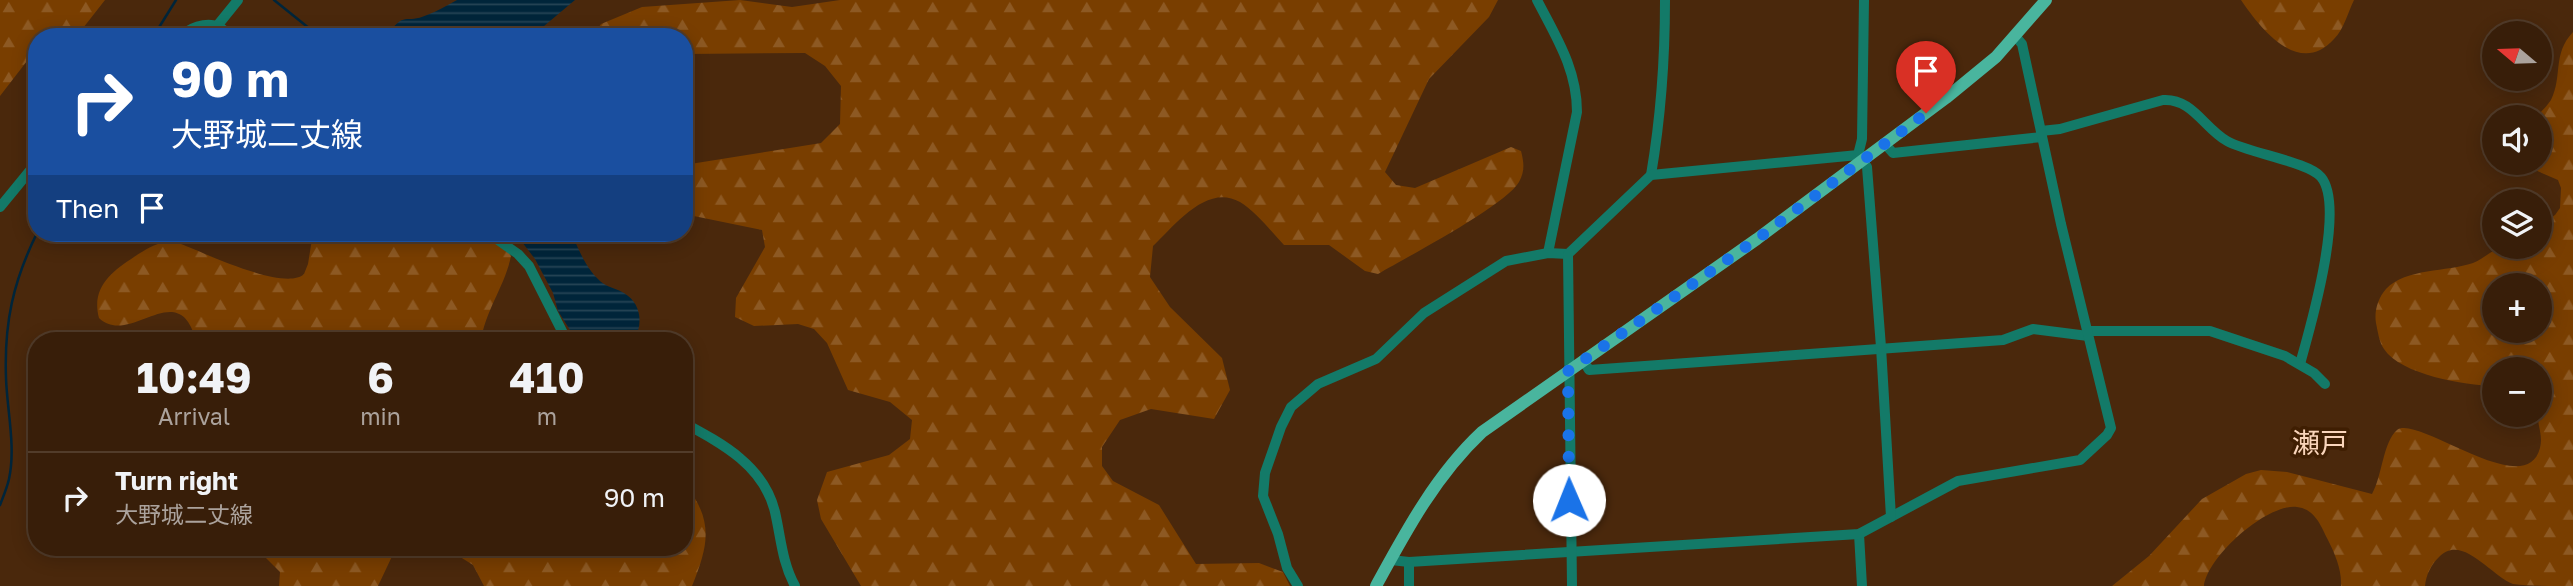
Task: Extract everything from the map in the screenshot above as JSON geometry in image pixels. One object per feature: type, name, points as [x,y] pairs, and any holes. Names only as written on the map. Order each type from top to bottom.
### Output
[{"type":"main road","points":[[1376,586],[1435,488],[1465,448],[1482,432],[1757,239],[1860,158],[1885,144],[1974,75],[2015,37],[2046,0]]},
{"type":"street","points":[[218,26],[238,0]]},
{"type":"street","points":[[1537,0],[1575,79],[1577,96],[1570,152],[1548,253]]},
{"type":"street","points":[[1572,586],[1568,254],[1651,175],[1661,117],[1665,68],[1665,0]]},
{"type":"street","points":[[1864,0],[1860,158],[1867,167],[1891,517]]},
{"type":"street","points":[[191,28],[220,28]]},
{"type":"street","points":[[1391,559],[1409,562],[1859,534],[1958,481],[2080,460],[2111,428],[2061,224],[2022,44],[2015,37]]},
{"type":"street","points":[[1885,144],[1893,153],[2041,134],[2163,100],[2176,99],[2188,106],[2227,141],[2303,167],[2320,176],[2327,190],[2329,216],[2325,268],[2300,364]]},
{"type":"street","points":[[1651,175],[1860,158]]},
{"type":"street","points":[[0,207],[28,173]]},
{"type":"street","points":[[501,242],[529,266],[562,332]]},
{"type":"street","points":[[1298,586],[1287,568],[1278,534],[1263,496],[1265,473],[1291,407],[1318,384],[1376,359],[1424,313],[1506,261],[1548,253],[1568,254]]},
{"type":"street","points":[[1583,360],[1589,370],[2003,340],[2013,334],[2033,330],[2088,334],[2210,331],[2285,356],[2314,373],[2325,384]]},
{"type":"street","points":[[693,428],[728,448],[757,475],[774,509],[782,555],[795,586]]},
{"type":"street","points":[[1859,534],[1862,586]]},
{"type":"street","points":[[1409,562],[1409,586]]},
{"type":"green space","points":[[0,0],[105,0],[83,28],[28,28],[28,61],[0,96]]},
{"type":"green space","points":[[740,0],[792,7],[840,0],[1498,0],[1489,17],[1429,79],[1385,172],[1396,185],[1415,188],[1511,147],[1521,151],[1522,174],[1510,192],[1495,204],[1454,231],[1378,274],[1365,271],[1329,245],[1284,245],[1252,211],[1240,202],[1228,198],[1216,198],[1192,209],[1153,246],[1150,277],[1170,307],[1222,358],[1230,390],[1214,419],[1151,409],[1120,420],[1102,447],[1102,466],[1113,481],[1159,505],[1196,564],[1259,563],[1283,572],[1290,586],[861,586],[821,519],[817,500],[827,472],[889,455],[910,439],[912,420],[890,402],[848,390],[827,343],[814,329],[798,324],[754,326],[735,317],[736,298],[765,247],[762,230],[693,216],[693,164],[821,143],[840,124],[841,86],[825,66],[805,53],[693,54],[693,28],[598,28],[601,24],[642,7]]},
{"type":"green space","points":[[2241,0],[2354,0],[2334,39],[2321,50],[2307,53],[2282,45],[2259,23]]},
{"type":"green space","points":[[2573,32],[2573,586],[2513,584],[2476,558],[2457,550],[2448,551],[2436,560],[2425,586],[2341,586],[2337,562],[2320,524],[2308,511],[2297,507],[2270,514],[2240,534],[2216,561],[2204,586],[2112,586],[2149,556],[2202,499],[2246,474],[2261,470],[2287,472],[2372,494],[2392,435],[2397,430],[2408,428],[2494,462],[2515,466],[2531,462],[2540,448],[2540,427],[2552,427],[2552,357],[2482,357],[2482,385],[2434,377],[2404,366],[2392,358],[2381,343],[2376,314],[2377,305],[2386,289],[2404,277],[2463,266],[2482,258],[2552,259],[2552,217],[2560,208],[2561,188],[2558,180],[2547,175],[2552,175],[2552,105],[2547,105],[2555,91],[2562,49]]},
{"type":"green space","points":[[312,242],[496,242],[511,256],[483,332],[192,332],[188,322],[178,313],[166,312],[125,325],[111,325],[99,318],[98,298],[105,282],[126,263],[157,244],[181,244],[244,269],[280,278],[294,278],[304,274]]},
{"type":"green space","points":[[693,495],[706,533],[702,557],[692,586],[484,586],[473,565],[459,556],[693,556]]},
{"type":"green space","points":[[264,556],[392,556],[378,586],[279,586],[280,572]]},
{"type":"water","points":[[457,0],[575,0],[542,28],[392,28],[402,20],[420,18]]},
{"type":"water","points":[[522,242],[576,242],[594,274],[604,284],[624,293],[634,303],[640,321],[637,332],[571,332],[558,311],[553,293],[535,259]]},
{"type":"waterway","points":[[159,28],[176,0]]},
{"type":"waterway","points":[[274,0],[309,28]]},
{"type":"waterway","points":[[0,505],[9,479],[12,454],[6,378],[9,321],[16,286],[33,242]]},
{"type":"district","name":"瀬戸","points":[[2320,443]]},
{"type":"route","points":[[1569,500],[1568,371],[1757,239],[1926,113]]}]
